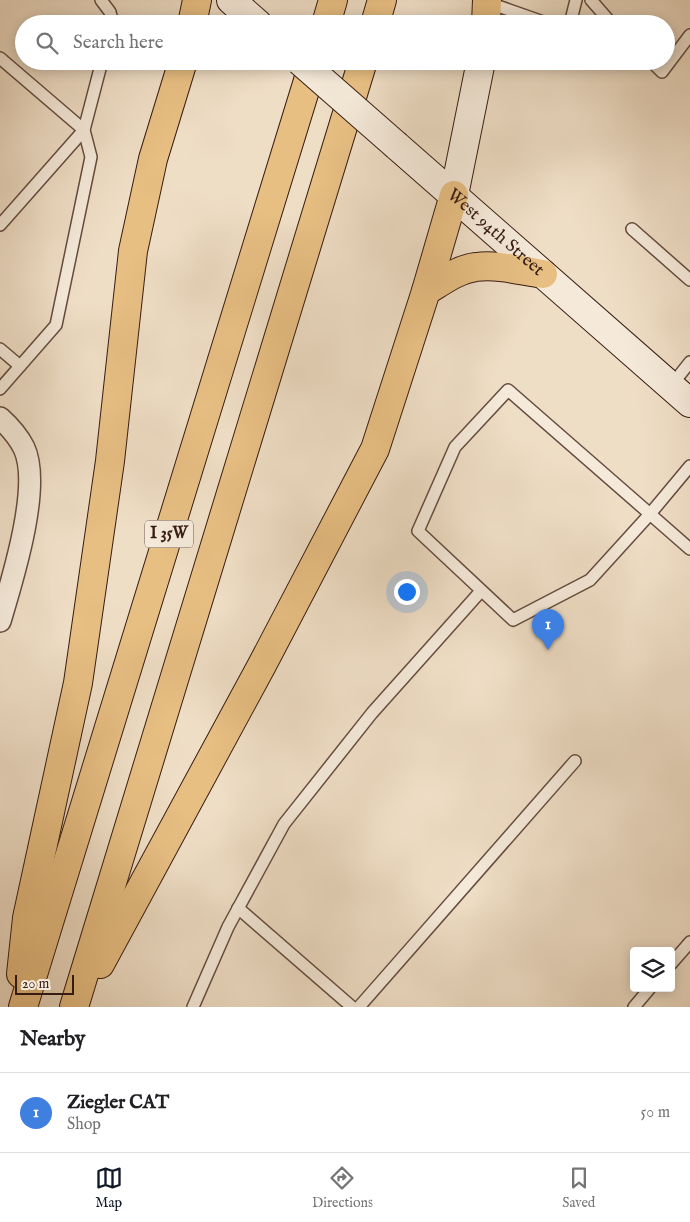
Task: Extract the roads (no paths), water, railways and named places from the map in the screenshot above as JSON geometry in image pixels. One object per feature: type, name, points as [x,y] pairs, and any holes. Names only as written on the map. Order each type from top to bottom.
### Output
[{"type":"highway","points":[[194,15],[197,0]]},
{"type":"highway","points":[[329,15],[333,0]]},
{"type":"highway","points":[[378,15],[382,0]]},
{"type":"highway","points":[[18,1007],[27,918],[78,682],[110,461],[133,251],[153,159],[180,70]]},
{"type":"highway","name":"I 35W","points":[[23,1007],[311,70]]},
{"type":"highway","name":"I 35W","points":[[75,1007],[360,70]]},
{"type":"highway","points":[[75,1007],[262,665],[375,449],[426,291],[454,195]]},
{"type":"highway","points":[[426,291],[454,275],[475,267],[501,267],[543,274]]},
{"type":"street","points":[[231,0],[248,15]]},
{"type":"street","name":"West 94th Street","points":[[310,70],[680,395]]},
{"type":"street","points":[[454,195],[480,70]]},
{"type":"street","points":[[0,418],[24,448],[29,465],[28,493],[22,535],[1,612]]},
{"type":"lane","points":[[101,0],[110,15]]},
{"type":"lane","points":[[572,15],[576,0]]},
{"type":"lane","points":[[591,0],[604,15]]},
{"type":"lane","points":[[491,11],[509,15]]},
{"type":"lane","points":[[675,55],[690,35]]},
{"type":"lane","points":[[0,58],[84,130],[91,157],[56,326],[0,389]]},
{"type":"lane","points":[[0,225],[84,130],[100,70]]},
{"type":"lane","points":[[632,229],[690,280]]},
{"type":"lane","points":[[0,349],[20,366]]},
{"type":"lane","points":[[680,395],[690,362]]},
{"type":"lane","points":[[690,466],[650,514],[590,580],[513,620],[418,532],[455,447],[508,390],[650,514],[690,548]]},
{"type":"lane","points":[[193,1007],[238,908],[284,824],[372,713],[481,591]]},
{"type":"lane","points":[[359,1007],[575,761]]},
{"type":"lane","points":[[238,908],[352,1007]]},
{"type":"lane","points":[[675,959],[690,942]]},
{"type":"lane","points":[[634,1007],[647,992]]},
{"type":"place","name":"Ziegler CAT","points":[[548,650]]}]
